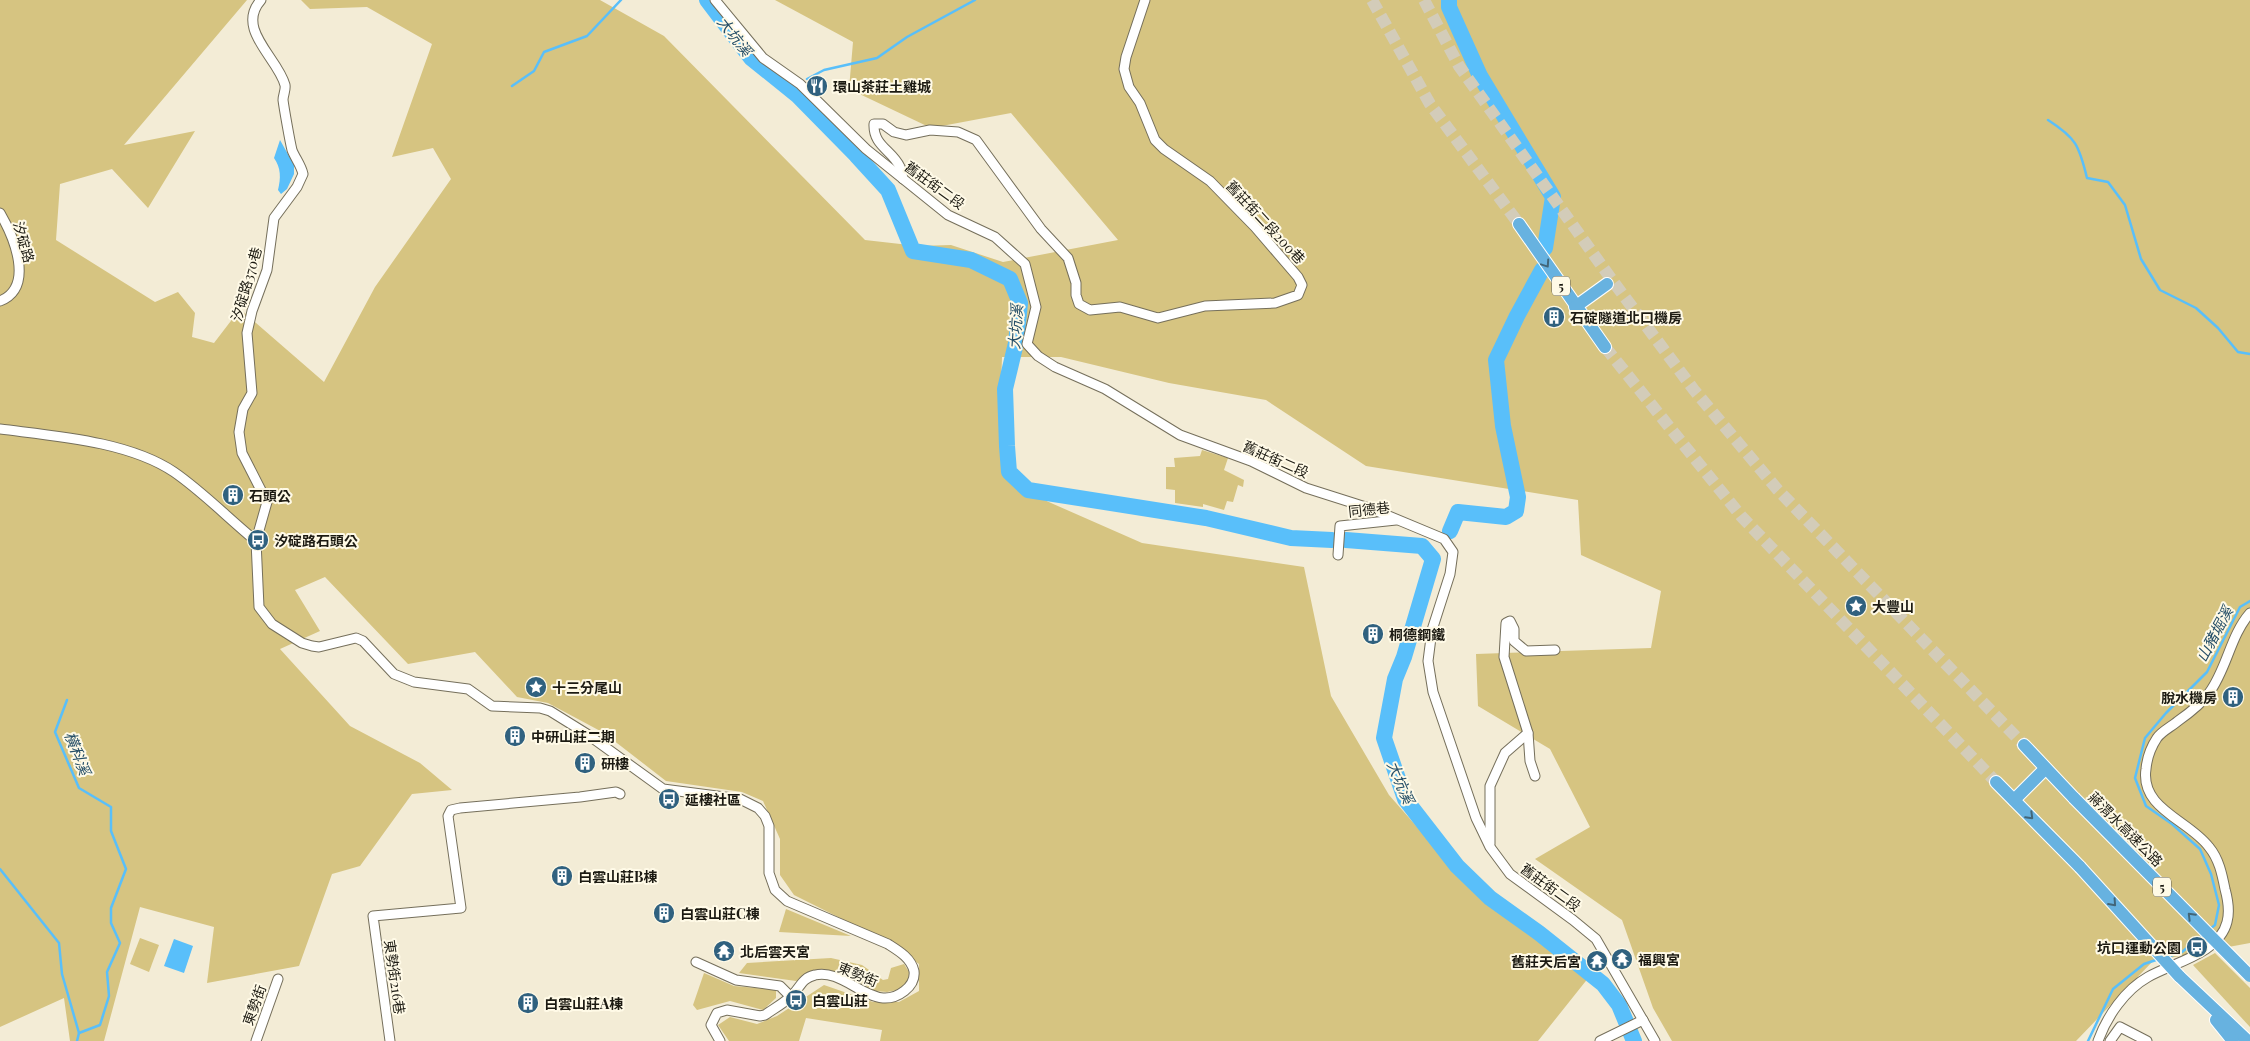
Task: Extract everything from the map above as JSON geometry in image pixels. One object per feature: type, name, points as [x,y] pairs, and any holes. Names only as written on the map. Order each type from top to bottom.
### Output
[{"type":"highway","name":"5","points":[[1519,224],[1605,347]]},
{"type":"highway","points":[[1575,306],[1607,284]]},
{"type":"highway","name":"蔣渭水高速公路","points":[[2024,745],[2045,769],[2250,976]]},
{"type":"highway","points":[[2014,800],[2045,769]]},
{"type":"highway","points":[[1996,782],[2080,867],[2179,976],[2233,1041]]},
{"type":"highway","points":[[2179,976],[2248,1041]]},
{"type":"street","name":"汐碇路370巷","points":[[256,541],[267,502],[242,453],[239,432],[243,409],[252,394],[247,332],[252,311],[267,270],[274,218],[297,187],[303,174],[292,150],[283,101],[286,86],[271,57],[258,40],[253,19],[256,5],[261,0]]},
{"type":"street","name":"舊莊街二段","points":[[716,0],[763,58],[802,86],[866,149],[948,215],[995,237],[1025,264],[1036,307],[1027,344],[1038,356],[1056,367],[1105,389],[1180,435],[1251,461],[1306,488],[1372,509],[1444,539],[1452,552],[1450,574],[1432,630],[1428,661],[1433,692],[1476,818],[1490,847],[1516,880],[1573,920],[1596,939],[1639,1022],[1655,1041]]},
{"type":"street","name":"舊莊街二段200巷","points":[[902,179],[900,166],[878,143],[873,132],[874,124],[883,124],[894,132],[906,135],[930,130],[958,132],[976,140],[1041,229],[1068,258],[1076,283],[1076,295],[1080,304],[1090,310],[1120,307],[1158,318],[1205,306],[1275,303],[1298,295],[1302,284],[1298,277],[1255,227],[1226,200],[1210,181],[1164,149],[1155,140],[1140,103],[1129,87],[1124,69],[1126,57],[1146,0]]},
{"type":"street","name":"汐碇路","points":[[0,213],[19,263],[19,277],[16,289],[10,297],[0,301]]},
{"type":"street","points":[[0,428],[92,443],[148,458],[173,472],[256,541]]},
{"type":"street","name":"同德巷","points":[[1338,555],[1340,526],[1399,520]]},
{"type":"street","name":"東勢街","points":[[256,541],[259,607],[272,624],[302,643],[319,647],[356,638],[363,641],[394,674],[414,682],[468,689],[492,706],[540,708],[550,711],[587,734],[663,789],[740,799],[758,808],[769,826],[769,873],[775,890],[787,901],[888,944],[904,954],[914,970],[914,978],[907,990],[896,996],[884,998],[874,996],[835,978],[818,974],[805,978],[791,997],[760,1016],[727,1010],[717,1013],[711,1025],[720,1041]]},
{"type":"street","points":[[2098,1041],[2119,1002],[2134,986],[2149,976],[2196,956],[2219,936],[2227,924],[2229,907],[2219,863],[2210,847],[2198,835],[2162,808],[2149,795],[2145,776],[2147,762],[2158,736],[2207,696],[2218,681],[2235,637],[2250,613]]},
{"type":"street","points":[[1535,776],[1530,761],[1528,733],[1504,657],[1506,623],[1510,621],[1513,624],[1514,641],[1526,651],[1555,650]]},
{"type":"street","points":[[1490,847],[1490,786],[1505,753],[1528,733]]},
{"type":"street","name":"東勢街216巷","points":[[390,1041],[373,916],[461,908],[448,816],[451,810],[616,792],[620,794]]},
{"type":"street","points":[[696,962],[736,980],[780,986],[791,997]]},
{"type":"street","name":"東勢街","points":[[256,1041],[278,979]]},
{"type":"street","points":[[1600,1041],[1639,1022]]},
{"type":"street","points":[[2110,1041],[2120,1027],[2147,1041]]},
{"type":"shaded area","points":[[0,0],[247,0],[124,145],[195,131],[148,208],[112,169],[60,184],[56,240],[155,302],[178,292],[195,313],[192,337],[214,343],[240,309],[324,382],[375,287],[451,179],[433,148],[392,157],[432,44],[367,7],[310,9],[301,0],[600,0],[664,36],[865,240],[918,246],[951,245],[1003,262],[1118,240],[1011,113],[931,128],[849,89],[853,42],[775,0],[2250,0],[2250,943],[2153,961],[2076,1041],[1672,1041],[1653,1008],[1622,920],[1535,859],[1590,827],[1550,749],[1478,706],[1476,654],[1651,648],[1661,591],[1581,555],[1578,500],[1366,466],[1266,400],[1169,383],[1061,357],[1002,357],[999,443],[1026,492],[1142,543],[1304,567],[1331,696],[1389,795],[1439,852],[1526,924],[1593,972],[1538,1041],[880,1041],[882,1030],[806,1018],[799,1041],[729,1041],[718,1025],[730,1017],[757,1024],[777,1016],[824,985],[873,1002],[899,1002],[919,991],[919,964],[886,941],[794,895],[780,875],[780,839],[763,801],[742,792],[666,781],[604,733],[548,703],[517,697],[475,652],[408,664],[325,577],[295,590],[320,631],[280,649],[350,726],[420,763],[452,790],[412,794],[360,866],[332,874],[299,966],[207,983],[214,927],[140,907],[104,1041],[70,1041],[64,998],[0,1027]]},
{"type":"shaded area","points":[[1202,450],[1228,458],[1224,470],[1244,480],[1243,487],[1238,485],[1233,502],[1227,501],[1224,510],[1203,504],[1203,507],[1175,503],[1175,490],[1166,489],[1166,467],[1175,467],[1174,458],[1200,456]]},
{"type":"shaded area","points":[[786,909],[851,936],[779,932]]},
{"type":"shaded area","points":[[140,938],[159,945],[149,972],[130,964]]},
{"type":"shaded area","points":[[2215,953],[2250,988],[2250,1027],[2193,965]]},
{"type":"shaded area","points":[[831,958],[862,965],[883,980],[888,979],[891,968],[904,964],[909,972],[908,983],[902,989],[887,992],[875,991],[856,980],[829,970],[796,981],[739,973],[747,963]]},
{"type":"shaded area","points":[[704,973],[734,986],[776,990],[776,998],[763,1010],[730,1001],[697,1010],[693,1005]]},
{"type":"water","points":[[280,140],[294,165],[294,174],[287,189],[281,194],[278,190],[279,169],[274,158]]},
{"type":"water","points":[[174,939],[193,946],[184,973],[164,966]]},
{"type":"waterway","points":[[512,86],[534,71],[544,52],[587,36],[621,0]]},
{"type":"waterway","name":"大坑溪","points":[[707,0],[751,58],[797,95],[888,190],[913,251],[971,260],[1010,279],[1020,303],[1016,343],[1005,389],[1009,472],[1028,490],[1206,518],[1291,538],[1332,540]]},
{"type":"waterway","points":[[807,79],[824,70],[877,58],[907,37],[975,0]]},
{"type":"waterway","points":[[1449,0],[1449,7],[1480,76],[1553,197],[1545,248]]},
{"type":"waterway","points":[[2048,120],[2065,132],[2075,143],[2079,150],[2087,178],[2108,182],[2125,205],[2141,259],[2160,290],[2196,308],[2218,328],[2238,352],[2250,354]]},
{"type":"waterway","points":[[1450,531],[1458,512],[1506,517],[1516,511],[1518,497],[1503,426],[1496,360],[1542,270]]},
{"type":"waterway","name":"大坑溪","points":[[1346,540],[1422,546],[1433,559],[1404,657],[1395,679],[1384,738],[1405,799],[1457,866],[1490,898],[1539,933],[1603,984],[1619,1005],[1634,1041]]},
{"type":"waterway","name":"山豬堀溪","points":[[2210,929],[2215,925],[2219,905],[2211,874],[2200,849],[2172,824],[2146,806],[2135,778],[2145,738],[2166,713],[2207,672],[2240,607],[2250,601]]},
{"type":"waterway","name":"橫科溪","points":[[67,700],[55,732],[79,788],[111,807],[111,831],[126,869],[111,908],[111,923],[120,943],[107,972],[109,996],[100,1025],[79,1033],[77,1041]]},
{"type":"waterway","points":[[0,869],[59,943],[62,974],[79,1033]]},
{"type":"waterway","name":"山豬堀溪","points":[[2167,957],[2182,952],[2204,934]]},
{"type":"waterway","name":"山豬堀溪","points":[[2088,1041],[2113,989],[2144,964],[2159,959]]},
{"type":"tunnel","points":[[1372,0],[1430,104],[1519,224]]},
{"type":"tunnel","points":[[1424,0],[1459,66],[1612,280],[1694,390],[1777,489],[2024,745]]},
{"type":"tunnel","points":[[1605,347],[1741,516],[1996,782]]},
{"type":"place","name":"環山茶莊土雞城","points":[[817,86]]},
{"type":"place","name":"石碇隧道北口機房","points":[[1554,317]]},
{"type":"place","name":"石頭公","points":[[233,495]]},
{"type":"place","name":"汐碇路石頭公","points":[[258,540]]},
{"type":"place","name":"大豐山","points":[[1856,606]]},
{"type":"place","name":"桐德鋼鐵","points":[[1373,634]]},
{"type":"place","name":"十三分尾山","points":[[536,687]]},
{"type":"place","name":"脫水機房","points":[[2233,697]]},
{"type":"place","name":"中研山莊二期","points":[[515,736]]},
{"type":"place","name":"研樓","points":[[585,763]]},
{"type":"place","name":"延樓社區","points":[[669,799]]},
{"type":"place","name":"白雲山莊B棟","points":[[562,876]]},
{"type":"place","name":"白雲山莊C棟","points":[[664,913]]},
{"type":"place","name":"坑口運動公園","points":[[2197,947]]},
{"type":"place","name":"北后雲天宮","points":[[724,951]]},
{"type":"place","name":"福興宮","points":[[1622,959]]},
{"type":"place","name":"舊莊天后宮","points":[[1597,961]]},
{"type":"place","name":"白雲山莊","points":[[796,1000]]},
{"type":"place","name":"白雲山莊A棟","points":[[528,1003]]}]
